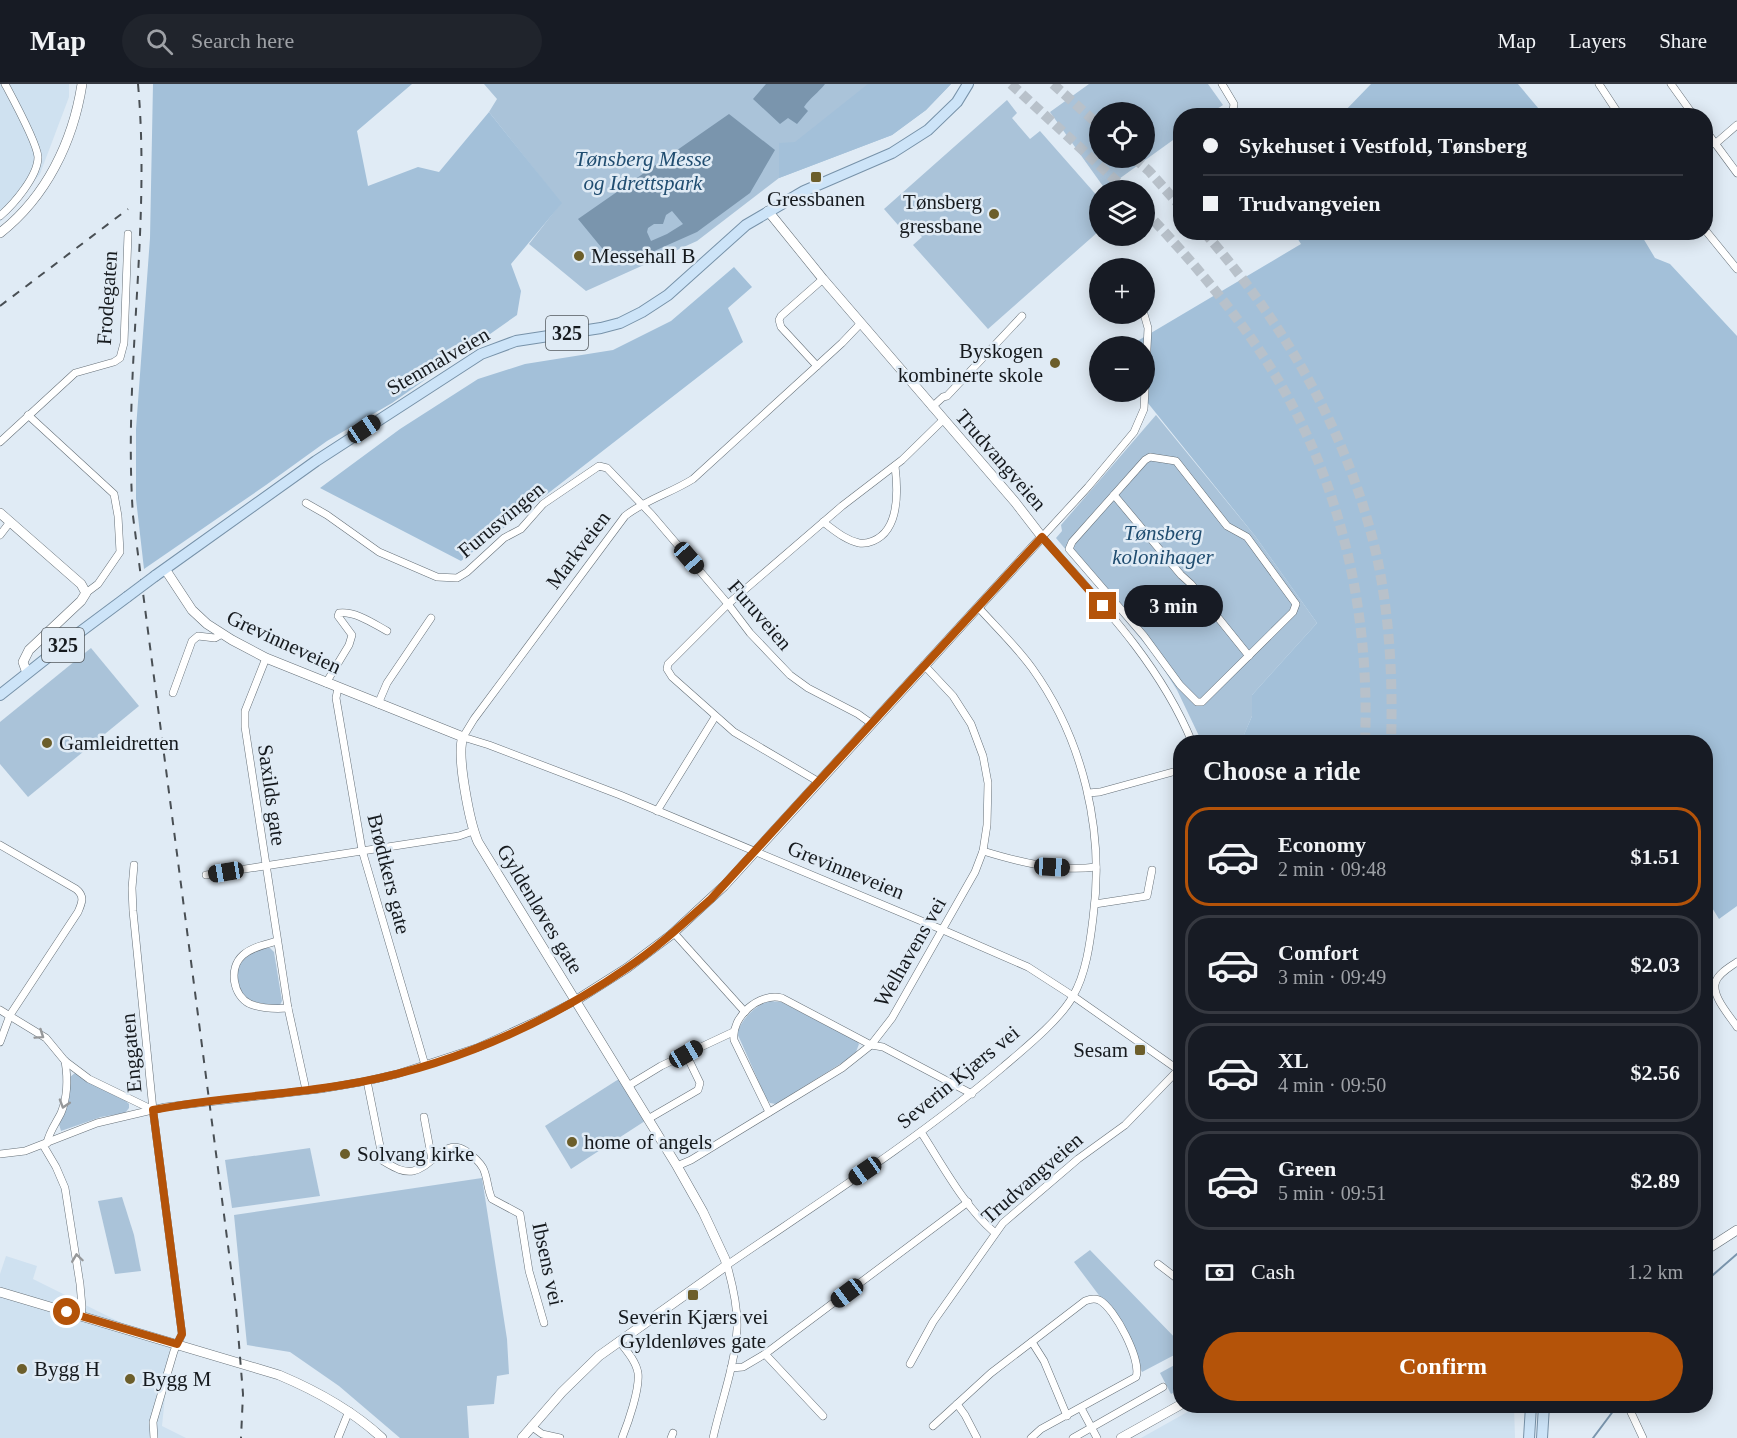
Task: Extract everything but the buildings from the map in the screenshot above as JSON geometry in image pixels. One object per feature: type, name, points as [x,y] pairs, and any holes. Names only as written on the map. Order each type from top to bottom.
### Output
[{"type":"main road","points":[[0,233],[21,215],[49,177],[71,131],[82,84]]},
{"type":"main road","name":"Stenmalveien","points":[[914,138],[943,108],[961,84]]},
{"type":"main road","name":"Stenmalveien","points":[[27,673],[155,576],[316,461],[460,366],[497,347],[516,341],[601,328],[620,323],[642,312],[668,294],[738,231],[768,211],[804,191],[882,158],[928,130],[957,102],[968,84]]},
{"type":"main road","name":"Trudvangveien","points":[[768,211],[823,279],[1015,502],[1042,537]]},
{"type":"main road","points":[[0,513],[81,584],[86,593],[81,601],[29,650],[23,662],[27,673]]},
{"type":"main road","points":[[575,1001],[627,969],[674,933],[724,886],[1042,537]]},
{"type":"main road","name":"Grevinneveien","points":[[165,569],[192,610],[222,634],[266,658],[463,737]]},
{"type":"main road","name":"325","points":[[0,695],[27,673]]},
{"type":"main road","name":"Gyldenløves gate","points":[[463,737],[460,750],[473,831],[677,1166],[703,1212],[727,1265]]},
{"type":"main road","points":[[1713,1245],[1737,1230]]},
{"type":"main road","name":"Severin Kjærs vei","points":[[522,1438],[582,1371],[619,1341],[727,1265]]},
{"type":"main road","points":[[0,1292],[279,1375],[310,1388],[349,1411],[382,1438]]},
{"type":"main road","points":[[1121,1438],[1173,1409]]},
{"type":"main road","points":[[1529,1438],[1531,1413]]},
{"type":"main road","points":[[1542,1438],[1544,1413]]},
{"type":"street","points":[[0,216],[20,196],[38,160],[34,145],[5,84]]},
{"type":"street","points":[[1222,84],[1234,104],[1233,108]]},
{"type":"street","points":[[1599,84],[1615,108]]},
{"type":"street","points":[[1671,84],[1688,108]]},
{"type":"street","points":[[1715,144],[1737,125]]},
{"type":"street","points":[[1713,141],[1737,173]]},
{"type":"street","name":"Frodegaten","points":[[0,442],[75,373],[114,362],[120,358],[124,343],[128,234]]},
{"type":"street","points":[[1713,240],[1737,269]]},
{"type":"street","points":[[816,366],[781,327],[779,320],[823,279]]},
{"type":"street","points":[[932,407],[947,396],[1022,316]]},
{"type":"street","name":"Markveien","points":[[463,737],[625,516],[693,479],[861,323]]},
{"type":"street","points":[[1042,537],[1134,432],[1144,409],[1148,324]]},
{"type":"street","points":[[28,415],[114,494],[120,552],[98,584],[86,593]]},
{"type":"street","points":[[819,782],[754,745],[715,717],[668,673],[668,664],[728,604],[823,522],[895,466],[943,420]]},
{"type":"street","points":[[1156,457],[1172,459],[1182,467],[1227,526],[1247,537],[1296,604],[1293,612],[1249,656],[1202,702],[1195,700],[1180,685],[1144,636],[1069,549],[1072,542],[1145,460],[1156,457]]},
{"type":"street","name":"Furusvingen","points":[[306,502],[370,548],[436,577],[444,578],[457,578],[467,572],[504,538],[521,528],[543,504],[599,466],[607,468],[642,505]]},
{"type":"street","points":[[823,522],[843,537],[857,543],[867,543],[879,538],[887,531],[893,520],[896,490],[895,466]]},
{"type":"street","points":[[1114,495],[1191,584],[1249,656]]},
{"type":"street","name":"Furuveien","points":[[642,505],[728,604],[750,633],[790,675],[808,688],[858,714],[872,724]]},
{"type":"street","points":[[0,535],[10,522]]},
{"type":"street","name":"Trudvangveien","points":[[1042,537],[1142,653],[1177,708],[1189,735]]},
{"type":"street","name":"Severin Kjærs vei","points":[[727,1265],[921,1132],[972,1094],[1026,1047],[1064,1009],[1073,996],[1085,962],[1095,904],[1096,867],[1088,793],[1076,752],[1045,689],[1016,647],[978,607]]},
{"type":"street","points":[[326,682],[349,645],[352,635],[340,620],[339,614],[344,612],[360,617],[387,631]]},
{"type":"street","points":[[378,704],[387,683],[431,618]]},
{"type":"street","points":[[173,693],[192,641],[198,636],[215,638],[222,634]]},
{"type":"street","name":"Saxilds gate","points":[[266,658],[244,715],[288,1008],[306,1090]]},
{"type":"street","name":"Welhavens vei","points":[[677,1166],[691,1160],[842,1068],[871,1045],[892,1018],[969,884],[982,851],[988,808],[988,783],[983,756],[971,724],[953,696],[924,665]]},
{"type":"street","name":"Brødtkers gate","points":[[338,688],[336,698],[362,850],[425,1065]]},
{"type":"street","points":[[657,812],[715,717]]},
{"type":"street","name":"Grevinneveien","points":[[463,737],[543,765],[1028,967],[1173,1065]]},
{"type":"street","points":[[1088,793],[1100,792],[1173,772]]},
{"type":"street","points":[[206,875],[459,836],[473,831]]},
{"type":"street","points":[[0,844],[76,889],[80,892],[82,899],[78,912],[9,1015],[0,1042]]},
{"type":"street","points":[[982,851],[1028,863],[1074,868],[1096,867]]},
{"type":"street","name":"Enggaten","points":[[134,865],[133,911],[153,1110],[182,1334],[153,1422],[154,1438]]},
{"type":"street","points":[[1095,904],[1147,896],[1152,870]]},
{"type":"street","points":[[674,933],[745,1012]]},
{"type":"street","points":[[277,941],[260,946],[242,956],[235,969],[234,980],[243,1000],[272,1008],[288,1008]]},
{"type":"street","points":[[1737,962],[1721,975],[1716,982],[1715,989],[1737,1027]]},
{"type":"street","points":[[769,1112],[734,1040],[733,1032],[738,1018],[759,1000],[776,997],[871,1045],[883,1047],[972,1094]]},
{"type":"street","points":[[0,1154],[25,1151],[97,1123],[153,1110],[367,1081],[425,1065],[501,1038],[575,1001]]},
{"type":"street","points":[[0,1010],[46,1038],[65,1061],[98,1084],[153,1110]]},
{"type":"street","points":[[628,1086],[666,1063],[733,1032]]},
{"type":"street","points":[[648,1119],[698,1090],[700,1083],[686,1054]]},
{"type":"street","points":[[45,1144],[66,1098],[65,1061]]},
{"type":"street","name":"Trudvangveien","points":[[910,1364],[933,1322],[1003,1222],[1078,1159],[1119,1131],[1173,1077]]},
{"type":"street","name":"Ibsens vei","points":[[367,1081],[382,1161],[400,1170],[412,1171],[424,1166],[448,1148],[466,1151],[482,1166],[492,1199],[520,1214],[530,1271],[544,1323]]},
{"type":"street","points":[[424,1117],[432,1160]]},
{"type":"street","points":[[921,1132],[981,1220],[994,1232]]},
{"type":"street","points":[[45,1144],[65,1188],[80,1284],[81,1316]]},
{"type":"street","points":[[731,1368],[742,1367],[765,1354],[968,1202]]},
{"type":"street","points":[[1158,1264],[1173,1276]]},
{"type":"street","name":"Gyldenløves gate","points":[[713,1438],[731,1368],[737,1328],[736,1305],[727,1265]]},
{"type":"street","points":[[933,1425],[991,1373],[1085,1301],[1099,1300],[1107,1306],[1120,1323],[1137,1369],[1136,1377],[1041,1429],[1031,1438]]},
{"type":"street","points":[[619,1341],[631,1358],[638,1376],[634,1400],[622,1438]]},
{"type":"street","points":[[1032,1342],[1044,1361],[1066,1416]]},
{"type":"street","points":[[765,1354],[823,1416]]},
{"type":"street","points":[[1073,1438],[1163,1387]]},
{"type":"street","points":[[957,1404],[965,1414],[977,1438]]},
{"type":"street","points":[[1081,1408],[1097,1438]]},
{"type":"street","points":[[338,1438],[349,1411]]},
{"type":"street","points":[[1631,1413],[1643,1438]]},
{"type":"street","points":[[531,1426],[542,1434],[560,1438]]},
{"type":"shaded area","points":[[0,84],[69,84],[69,97],[40,174],[0,222]]},
{"type":"shaded area","points":[[153,84],[412,84],[357,131],[368,186],[418,167],[439,172],[489,112],[562,203],[511,264],[521,291],[517,315],[392,403],[327,441],[144,569],[136,499],[136,429],[150,238]]},
{"type":"shaded area","points":[[766,84],[825,84],[804,107],[808,111],[797,124],[788,118],[780,124],[753,99]]},
{"type":"shaded area","points":[[868,84],[951,84],[926,110],[892,135],[779,178],[779,143],[795,142]]},
{"type":"shaded area","points":[[1371,84],[1518,84],[1538,108],[1348,108]]},
{"type":"shaded area","points":[[729,114],[775,150],[750,193],[697,232],[652,252],[615,264],[578,219]],"holes":[[[672,211],[683,224],[651,241],[647,232],[648,228],[654,224],[663,224],[666,215]]]},
{"type":"shaded area","points":[[1298,240],[1644,240],[1655,258],[1670,264],[1737,336],[1737,906],[1719,919],[1713,909],[1713,735],[1244,735],[1252,716],[1252,695],[1317,623],[1255,536],[1147,402],[1155,402],[1155,336],[1146,336],[1301,244]]},
{"type":"shaded area","points":[[734,267],[752,287],[728,308],[743,342],[461,561],[320,488],[400,429],[478,379],[525,364],[613,350],[671,321]]},
{"type":"shaded area","points":[[6,1256],[37,1266],[33,1279],[170,1347],[162,1426],[186,1438],[0,1438],[0,1274]]},
{"type":"shaded area","points":[[1186,1413],[1514,1413],[1515,1438],[1141,1438]]},
{"type":"green space","name":"Tønsberg Messe og Idrettspark","points":[[484,84],[951,84],[926,110],[892,135],[779,178],[697,241],[586,291],[529,244],[561,203],[489,112],[497,99]]},
{"type":"green space","points":[[1089,84],[1208,84],[1223,105],[1218,108],[1173,108],[1173,140],[1155,153],[1155,102],[1089,102],[1089,167],[1050,112]]},
{"type":"green space","name":"Tønsberg gressbane","points":[[1007,100],[1017,113],[1012,118],[1030,139],[1040,131],[1089,187],[1089,240],[988,329],[913,245],[922,237],[906,219],[898,225],[884,209]]},
{"type":"green space","points":[[1090,168],[1134,168],[1118,180],[1099,180]]},
{"type":"green space","name":"Tønsberg kolonihager","points":[[1156,415],[1255,536],[1317,623],[1252,695],[1252,716],[1244,735],[1199,735],[1177,690],[1156,657],[1056,538],[1062,531],[1061,525]]},
{"type":"green space","name":"Gamleidretten","points":[[91,648],[139,706],[28,797],[0,764],[0,722]]},
{"type":"green space","points":[[265,948],[270,948],[274,952],[282,1001],[279,1007],[246,1000],[238,982],[238,968],[242,962]]},
{"type":"green space","points":[[769,1001],[781,1002],[859,1044],[856,1052],[845,1061],[776,1104],[770,1103],[766,1098],[737,1033],[749,1014],[758,1006]]},
{"type":"green space","points":[[75,1073],[124,1099],[129,1104],[129,1108],[125,1113],[101,1117],[61,1131],[59,1124],[69,1099],[70,1077]]},
{"type":"green space","points":[[622,1077],[648,1119],[571,1169],[545,1126]]},
{"type":"green space","points":[[310,1148],[320,1196],[232,1208],[225,1160]]},
{"type":"green space","points":[[482,1178],[507,1339],[509,1374],[497,1376],[494,1404],[467,1406],[469,1438],[400,1438],[339,1386],[290,1352],[247,1345],[234,1215]]},
{"type":"green space","points":[[122,1197],[134,1235],[141,1271],[115,1274],[98,1201]]},
{"type":"green space","points":[[1090,1250],[1173,1336],[1173,1356],[1142,1372],[1101,1298],[1074,1262]]},
{"type":"green space","points":[[1173,1366],[1173,1393],[1171,1394],[1160,1373]]},
{"type":"waterway","points":[[1713,1275],[1737,1254]]},
{"type":"waterway","points":[[1593,1438],[1612,1413]]},
{"type":"tunnel","points":[[1011,84],[1115,180]]},
{"type":"tunnel","points":[[1053,84],[1089,116]]},
{"type":"tunnel","points":[[1146,168],[1173,198]]},
{"type":"tunnel","points":[[1155,222],[1200,272],[1267,361],[1303,427],[1321,469],[1337,513],[1357,603],[1363,649],[1365,735]]},
{"type":"tunnel","points":[[1211,240],[1262,306],[1288,345],[1333,428],[1351,472],[1378,562],[1385,607],[1391,674],[1391,735]]},
{"type":"railway","points":[[138,84],[141,192],[131,408],[133,516],[236,1307],[243,1394],[241,1438]]},
{"type":"railway","points":[[0,306],[128,209]]},
{"type":"place","name":"Gressbanen","points":[[816,177]]},
{"type":"place","name":"Tønsberg gressbane","points":[[994,214]]},
{"type":"place","name":"Messehall B","points":[[579,256]]},
{"type":"place","name":"Byskogen kombinerte skole","points":[[1055,363]]},
{"type":"place","name":"Gamleidretten","points":[[47,743]]},
{"type":"place","name":"Sesam","points":[[1140,1050]]},
{"type":"place","name":"home of angels","points":[[572,1142]]},
{"type":"place","name":"Solvang kirke","points":[[345,1154]]},
{"type":"place","name":"Severin Kjærs vei Gyldenløves gate","points":[[693,1295]]},
{"type":"place","name":"Bygg H","points":[[22,1369]]},
{"type":"place","name":"Bygg M","points":[[130,1379]]},
{"type":"route","points":[[67,1312],[177,1344],[180,1341],[182,1334],[153,1110],[321,1089],[397,1074],[479,1047],[557,1011],[627,969],[671,935],[711,899],[1042,537],[1103,606]]}]
